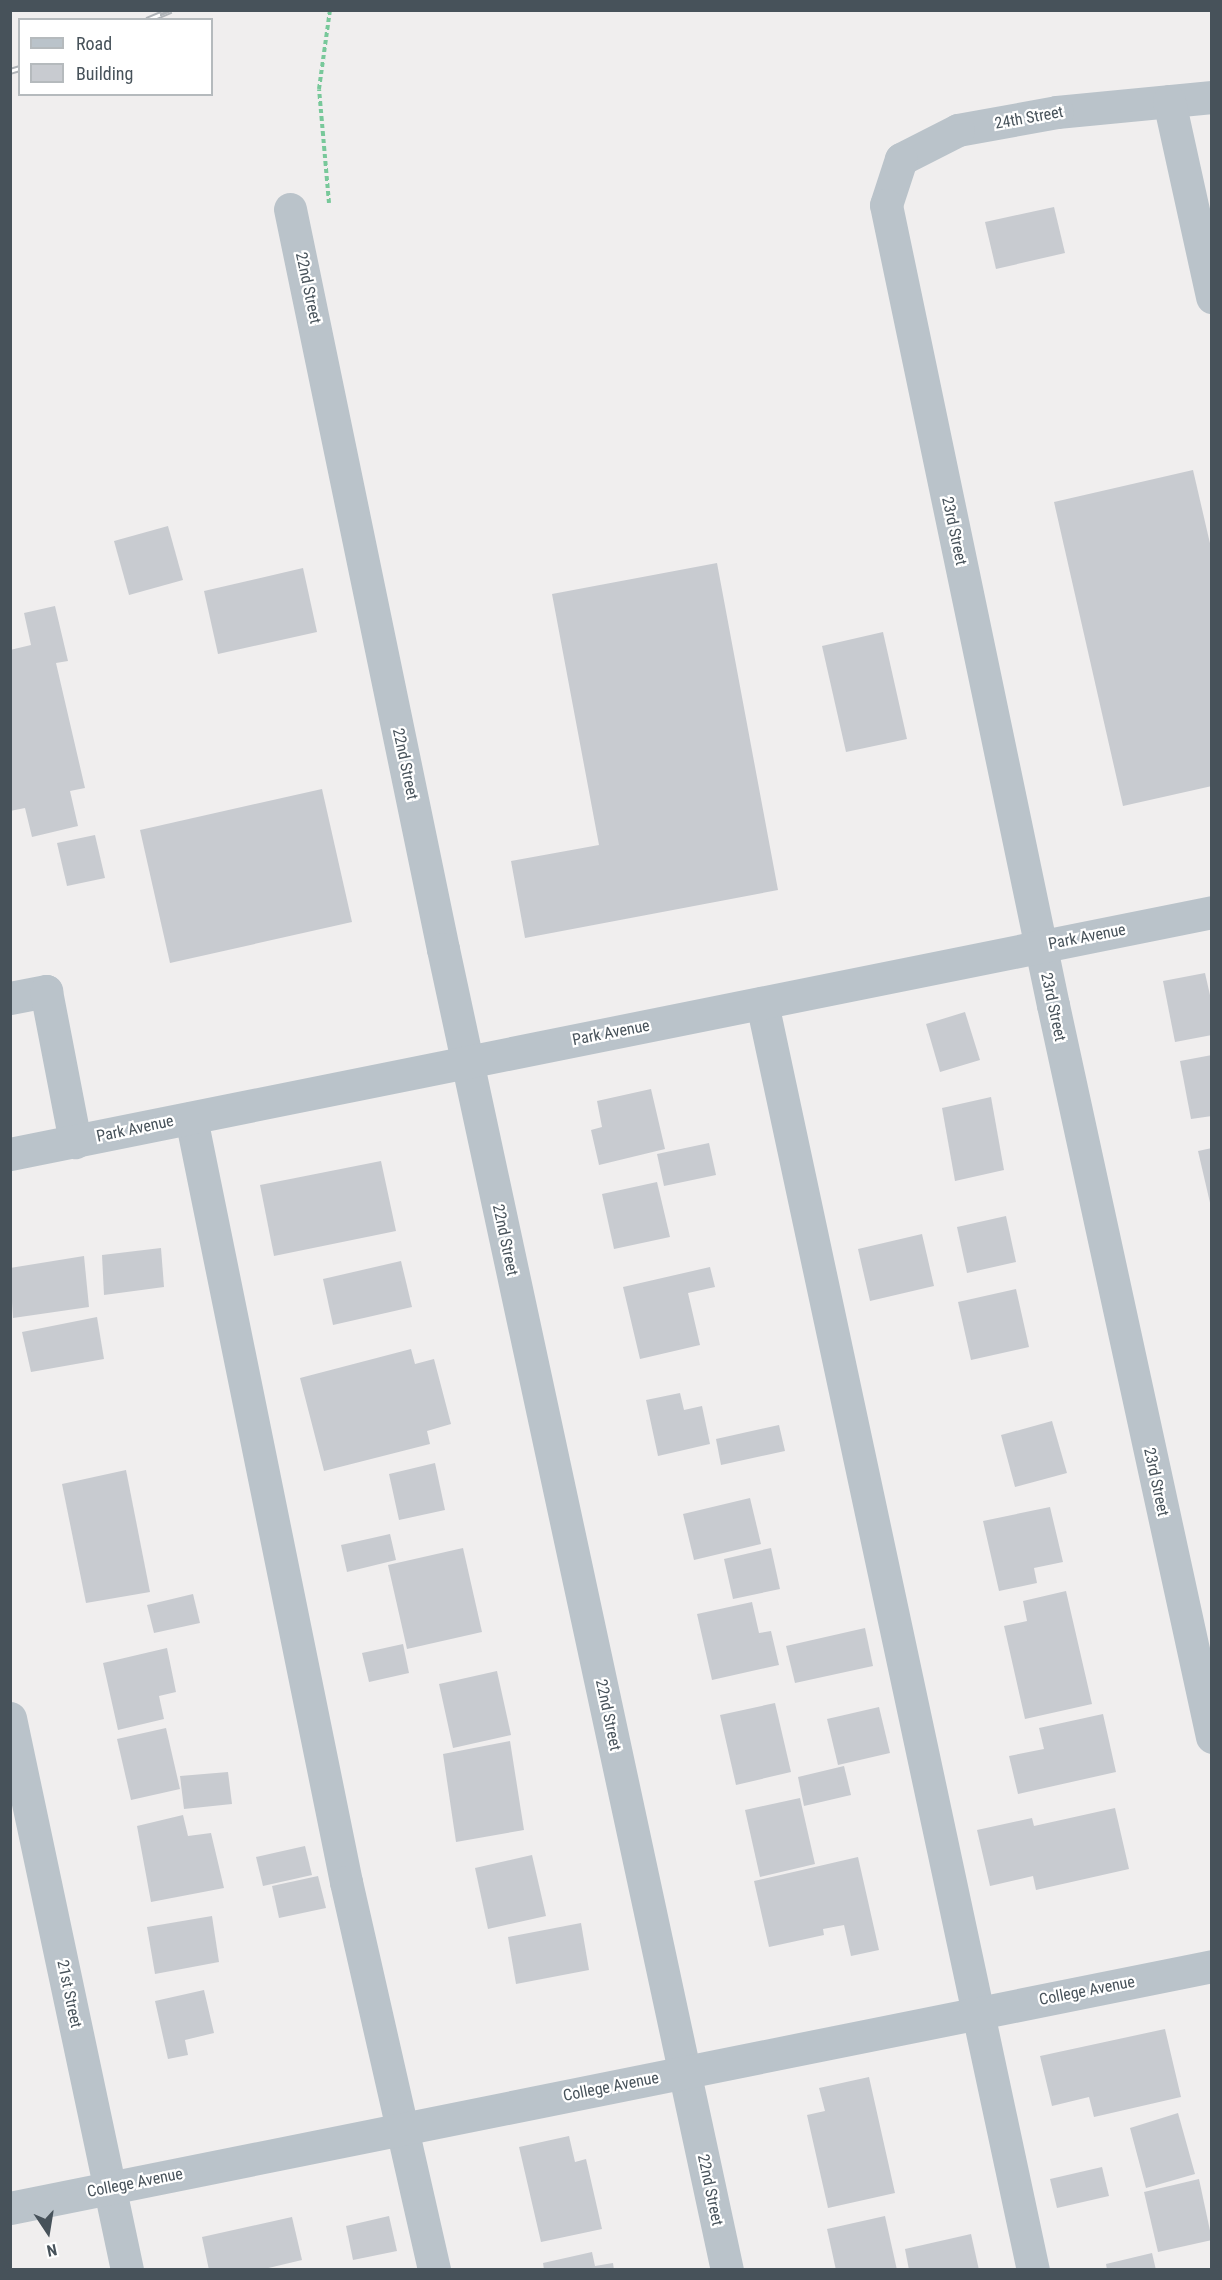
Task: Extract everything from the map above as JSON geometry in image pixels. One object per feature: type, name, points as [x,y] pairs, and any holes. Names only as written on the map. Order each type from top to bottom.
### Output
[{"type":"street","name":"24th Street","points":[[886,205],[901,159],[958,130],[1057,112],[1212,97]]},
{"type":"street","points":[[1169,101],[1212,297]]},
{"type":"street","name":"23rd Street","points":[[886,205],[1040,946],[1212,1737]]},
{"type":"street","name":"22nd Street","points":[[290,209],[467,1062],[727,2270]]},
{"type":"street","name":"Park Avenue","points":[[10,1154],[1212,912]]},
{"type":"street","points":[[10,998],[46,992],[75,1142]]},
{"type":"street","points":[[762,1003],[1034,2270]]},
{"type":"street","points":[[191,1118],[346,1882],[404,2129],[434,2270]]},
{"type":"street","name":"21st Street","points":[[10,1718],[127,2270]]},
{"type":"street","name":"College Avenue","points":[[10,2208],[1212,1966]]},
{"type":"path","points":[[330,10],[320,89],[330,214]]},
{"type":"building","points":[[1054,207],[1065,253],[996,269],[985,222]]},
{"type":"building","points":[[1193,470],[1212,552],[1212,786],[1123,806],[1054,502]]},
{"type":"building","points":[[168,526],[183,580],[129,595],[114,541]]},
{"type":"building","points":[[717,563],[778,890],[525,938],[511,861],[599,845],[552,594]]},
{"type":"building","points":[[303,568],[317,632],[218,654],[204,591]]},
{"type":"building","points":[[55,606],[68,661],[56,663],[85,788],[70,791],[78,826],[32,837],[25,808],[10,811],[10,650],[31,645],[24,613]]},
{"type":"building","points":[[883,632],[907,739],[846,752],[822,646]]},
{"type":"building","points":[[322,789],[352,922],[170,963],[140,830]]},
{"type":"building","points":[[95,835],[105,878],[67,886],[57,843]]},
{"type":"building","points":[[1205,973],[1212,1004],[1212,1035],[1175,1042],[1163,981]]},
{"type":"building","points":[[965,1012],[980,1060],[940,1072],[926,1024]]},
{"type":"building","points":[[1212,1055],[1212,1116],[1191,1119],[1180,1061]]},
{"type":"building","points":[[651,1089],[665,1149],[599,1165],[591,1130],[602,1127],[597,1101]]},
{"type":"building","points":[[991,1097],[1004,1170],[955,1181],[942,1108]]},
{"type":"building","points":[[709,1143],[716,1175],[664,1186],[657,1154]]},
{"type":"building","points":[[1212,1148],[1212,1206],[1211,1207],[1198,1151]]},
{"type":"building","points":[[381,1161],[396,1231],[274,1256],[260,1185]]},
{"type":"building","points":[[657,1182],[670,1237],[614,1249],[602,1194]]},
{"type":"building","points":[[1006,1216],[1016,1262],[967,1273],[957,1227]]},
{"type":"building","points":[[922,1234],[934,1286],[870,1301],[858,1249]]},
{"type":"building","points":[[161,1248],[164,1287],[104,1295],[102,1255]]},
{"type":"building","points":[[84,1256],[89,1307],[13,1318],[10,1268]]},
{"type":"building","points":[[401,1261],[412,1307],[333,1325],[323,1279]]},
{"type":"building","points":[[710,1267],[715,1287],[688,1293],[700,1345],[640,1359],[623,1287]]},
{"type":"building","points":[[1016,1289],[1029,1347],[971,1360],[958,1302]]},
{"type":"building","points":[[97,1317],[104,1359],[31,1372],[22,1332]]},
{"type":"building","points":[[411,1349],[415,1364],[434,1359],[451,1424],[427,1431],[430,1444],[324,1471],[300,1378]]},
{"type":"building","points":[[680,1393],[684,1410],[702,1406],[710,1444],[658,1456],[646,1400]]},
{"type":"building","points":[[1052,1421],[1067,1473],[1015,1487],[1001,1435]]},
{"type":"building","points":[[779,1425],[785,1451],[721,1465],[716,1439]]},
{"type":"building","points":[[435,1463],[445,1510],[399,1520],[389,1474]]},
{"type":"building","points":[[126,1470],[150,1592],[86,1603],[62,1484]]},
{"type":"building","points":[[750,1498],[761,1544],[694,1560],[683,1514]]},
{"type":"building","points":[[1050,1507],[1063,1562],[1034,1568],[1037,1583],[999,1591],[983,1521]]},
{"type":"building","points":[[390,1534],[396,1560],[347,1572],[341,1545]]},
{"type":"building","points":[[463,1548],[482,1632],[407,1649],[388,1565]]},
{"type":"building","points":[[771,1548],[780,1589],[733,1599],[724,1559]]},
{"type":"building","points":[[1066,1591],[1092,1704],[1025,1719],[1004,1626],[1027,1621],[1023,1601]]},
{"type":"building","points":[[193,1594],[200,1623],[154,1633],[147,1605]]},
{"type":"building","points":[[752,1602],[759,1633],[771,1631],[779,1665],[712,1680],[697,1614]]},
{"type":"building","points":[[865,1628],[873,1666],[795,1683],[786,1646]]},
{"type":"building","points":[[403,1644],[409,1673],[369,1682],[362,1653]]},
{"type":"building","points":[[167,1648],[176,1692],[159,1696],[164,1719],[118,1730],[103,1663]]},
{"type":"building","points":[[497,1671],[511,1735],[453,1748],[439,1684]]},
{"type":"building","points":[[775,1703],[791,1772],[736,1785],[720,1715]]},
{"type":"building","points":[[879,1707],[890,1753],[838,1765],[827,1719]]},
{"type":"building","points":[[1103,1714],[1116,1772],[1018,1794],[1009,1756],[1044,1749],[1039,1728]]},
{"type":"building","points":[[166,1728],[180,1789],[131,1800],[117,1739]]},
{"type":"building","points":[[510,1741],[524,1830],[456,1842],[443,1754]]},
{"type":"building","points":[[844,1766],[851,1795],[804,1806],[798,1777]]},
{"type":"building","points":[[228,1772],[232,1804],[184,1809],[180,1776]]},
{"type":"building","points":[[800,1798],[815,1864],[760,1877],[745,1810]]},
{"type":"building","points":[[1115,1808],[1129,1869],[1036,1890],[1033,1876],[990,1886],[977,1830],[1032,1818],[1034,1826]]},
{"type":"building","points":[[183,1815],[188,1836],[211,1833],[224,1888],[151,1902],[137,1826]]},
{"type":"building","points":[[305,1846],[312,1875],[263,1886],[256,1857]]},
{"type":"building","points":[[532,1855],[546,1916],[488,1929],[475,1868]]},
{"type":"building","points":[[858,1857],[879,1950],[851,1956],[844,1925],[823,1929],[824,1935],[769,1947],[754,1881]]},
{"type":"building","points":[[318,1876],[326,1908],[279,1918],[272,1886]]},
{"type":"building","points":[[212,1916],[219,1962],[155,1974],[147,1927]]},
{"type":"building","points":[[581,1923],[589,1970],[516,1984],[508,1937]]},
{"type":"building","points":[[204,1990],[214,2033],[185,2040],[188,2055],[168,2059],[155,2001]]},
{"type":"building","points":[[1165,2029],[1181,2097],[1094,2117],[1089,2097],[1052,2106],[1040,2056]]},
{"type":"building","points":[[869,2077],[895,2193],[828,2208],[807,2115],[825,2111],[819,2088]]},
{"type":"building","points":[[1178,2113],[1195,2174],[1146,2188],[1130,2128]]},
{"type":"building","points":[[569,2136],[575,2162],[586,2159],[602,2229],[541,2242],[519,2147]]},
{"type":"building","points":[[1102,2167],[1109,2196],[1057,2208],[1050,2179]]},
{"type":"building","points":[[1199,2179],[1212,2240],[1158,2252],[1144,2192]]},
{"type":"building","points":[[389,2216],[397,2251],[353,2260],[346,2226]]},
{"type":"building","points":[[885,2216],[897,2270],[836,2270],[827,2229]]},
{"type":"building","points":[[292,2217],[302,2260],[260,2270],[209,2270],[202,2237]]},
{"type":"building","points":[[971,2234],[979,2270],[909,2270],[905,2249]]},
{"type":"building","points":[[592,2252],[595,2266],[613,2263],[614,2270],[544,2270],[543,2263]]},
{"type":"building","points":[[1152,2253],[1156,2270],[1107,2270],[1106,2264]]},
{"type":"railway","points":[[152,18],[171,10]]},
{"type":"railway","points":[[10,71],[18,69]]}]
